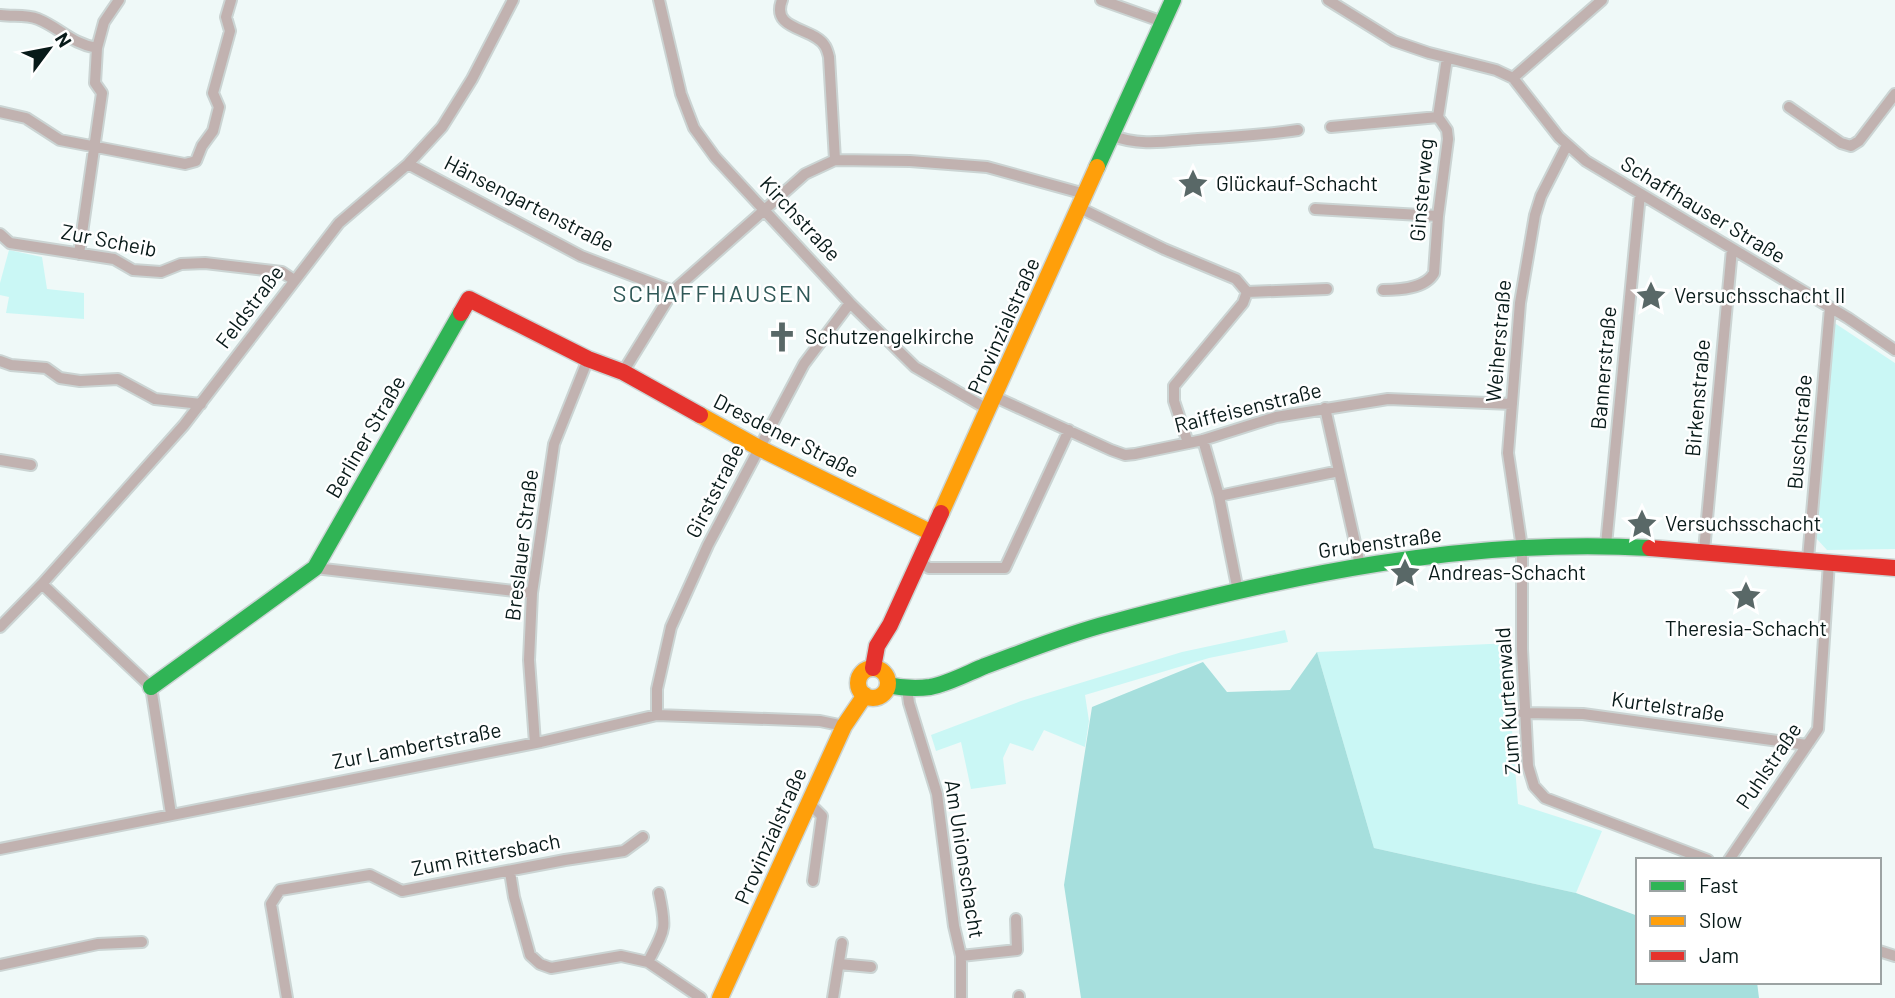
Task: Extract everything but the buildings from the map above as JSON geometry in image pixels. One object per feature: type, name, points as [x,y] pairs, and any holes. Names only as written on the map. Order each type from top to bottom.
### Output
[{"type":"street","points":[[79,254],[102,93],[95,82],[97,48],[104,22],[119,0]]},
{"type":"street","points":[[0,112],[26,118],[60,140],[185,164],[197,160],[202,146],[214,131],[219,107],[213,93],[230,31],[226,17],[231,0]]},
{"type":"street","name":"Feldstraße","points":[[0,627],[43,584],[201,404],[339,223],[408,164],[442,127],[472,79],[513,0]]},
{"type":"street","name":"Kirchstraße","points":[[659,0],[681,94],[694,128],[715,156],[850,303],[915,367],[992,403],[1069,430],[1119,453]]},
{"type":"street","points":[[782,0],[779,7],[780,16],[789,25],[825,45],[829,57],[835,160]]},
{"type":"street","points":[[1101,0],[1163,22]]},
{"type":"street","name":"Provinzialstraße","points":[[873,668],[877,646],[890,625],[992,403],[1173,0]]},
{"type":"street","points":[[1328,0],[1394,40],[1447,58],[1496,70],[1513,78],[1602,0]]},
{"type":"street","points":[[0,15],[37,19],[65,37],[97,48]]},
{"type":"street","name":"Ginsterweg","points":[[1383,290],[1421,285],[1434,274],[1438,215],[1448,139],[1447,130],[1438,117],[1447,58]]},
{"type":"street","name":"Schaffhauser Straße","points":[[1513,78],[1567,145],[1586,161],[1895,350]]},
{"type":"street","points":[[1789,107],[1841,143],[1851,146],[1859,141],[1895,94]]},
{"type":"street","points":[[1331,127],[1438,117]]},
{"type":"street","points":[[1111,135],[1127,141],[1147,143],[1254,136],[1298,130]]},
{"type":"street","name":"Weiherstraße","points":[[1522,548],[1509,463],[1520,303],[1535,215],[1541,196],[1567,145]]},
{"type":"street","points":[[623,372],[673,291],[806,174],[835,160],[910,161],[987,167],[1083,201],[1164,249],[1236,279],[1247,292]]},
{"type":"street","name":"Hänsengartenstraße","points":[[408,164],[581,256],[673,291]]},
{"type":"street","name":"Bannerstraße","points":[[1606,545],[1640,194]]},
{"type":"street","points":[[1315,209],[1438,215]]},
{"type":"street","name":"Zur Scheib","points":[[0,234],[10,243],[114,259],[133,270],[161,272],[181,264],[205,263],[282,272],[294,280]]},
{"type":"street","name":"Birkenstraße","points":[[1704,551],[1732,249]]},
{"type":"street","points":[[1247,292],[1327,289]]},
{"type":"street","points":[[1188,443],[1174,401],[1174,386],[1243,303],[1247,292]]},
{"type":"street","name":"Berliner Straße","points":[[151,687],[315,568],[469,299],[588,359],[623,372]]},
{"type":"street","name":"Girststraße","points":[[657,715],[657,689],[671,627],[708,545],[804,364],[850,303]]},
{"type":"street","name":"Buschstraße","points":[[1808,559],[1830,308]]},
{"type":"street","name":"Breslauer Straße","points":[[535,743],[529,660],[532,593],[554,444],[588,359]]},
{"type":"street","points":[[0,361],[11,365],[46,368],[60,378],[80,381],[118,379],[155,399],[201,404]]},
{"type":"street","name":"Dresdener Straße","points":[[623,372],[758,448],[932,533]]},
{"type":"street","name":"Raiffeisenstraße","points":[[1119,453],[1135,454],[1203,440],[1276,417],[1388,399],[1512,404]]},
{"type":"street","points":[[1325,408],[1360,565]]},
{"type":"street","points":[[918,561],[929,568],[1005,568],[1069,430]]},
{"type":"street","points":[[1203,440],[1219,496],[1238,591]]},
{"type":"street","points":[[0,460],[30,465]]},
{"type":"street","points":[[1219,496],[1339,471]]},
{"type":"street","name":"Grubenstraße","points":[[888,685],[907,688],[931,687],[1056,639],[1109,622],[1360,565],[1522,548],[1606,545],[1895,568]]},
{"type":"street","name":"Zum Kurtenwald","points":[[1522,548],[1524,713],[1530,779],[1545,798],[1703,858]]},
{"type":"street","name":"Puhlstraße","points":[[1730,858],[1818,729],[1829,562]]},
{"type":"street","points":[[315,568],[532,593]]},
{"type":"street","points":[[43,584],[151,687],[171,814]]},
{"type":"street","points":[[873,668],[883,672],[888,685],[879,696],[869,697],[859,687],[859,677],[865,670],[873,668]]},
{"type":"street","name":"Am Unionschacht","points":[[907,688],[909,704],[937,794],[961,956],[961,998]]},
{"type":"street","name":"Provinzialstraße","points":[[720,998],[844,726],[865,695]]},
{"type":"street","name":"Kurtelstraße","points":[[1524,713],[1583,714],[1807,745]]},
{"type":"street","name":"Zur Lambertstraße","points":[[0,849],[535,743],[657,715],[820,720],[844,726]]},
{"type":"street","points":[[809,803],[822,816],[813,881]]},
{"type":"street","name":"Zum Rittersbach","points":[[287,998],[271,904],[280,890],[370,875],[402,891],[624,851],[643,837]]},
{"type":"street","points":[[510,872],[530,955],[540,964],[551,968],[621,956],[648,962],[702,998]]},
{"type":"street","points":[[648,962],[666,923],[659,893]]},
{"type":"street","points":[[961,956],[1017,950],[1016,919]]},
{"type":"street","points":[[0,965],[98,944],[142,942]]},
{"type":"street","points":[[833,998],[842,943]]},
{"type":"street","points":[[839,964],[871,967]]},
{"type":"shaded area","points":[[9,250],[42,257],[47,289],[84,293],[84,319],[6,313],[9,297],[0,295],[0,283]]},
{"type":"shaded area","points":[[1833,322],[1895,363],[1895,549],[1827,550],[1816,538]]},
{"type":"shaded area","points":[[1285,630],[1288,642],[1209,658],[1085,695],[1089,721],[1085,747],[1044,730],[1033,751],[1010,743],[1003,758],[1006,784],[971,789],[961,742],[936,751],[931,735],[1021,701],[1182,652]]},
{"type":"shaded area","points":[[1511,643],[1512,730],[1518,804],[1602,831],[1576,893],[1374,848],[1317,652]]},
{"type":"shaded area","points":[[1317,652],[1374,848],[1576,893],[1636,915],[1636,984],[1757,984],[1759,998],[1081,998],[1064,885],[1092,707],[1203,662],[1227,692],[1290,690]]},
{"type":"traffic: fast","points":[[1097,167],[1173,0]]},
{"type":"traffic: fast","points":[[151,687],[315,568],[461,313]]},
{"type":"traffic: fast","points":[[888,685],[914,688],[937,686],[1094,627],[1310,576],[1377,564],[1513,548],[1650,548]]},
{"type":"traffic: slow","points":[[941,513],[1097,167]]},
{"type":"traffic: slow","points":[[700,415],[759,448],[932,533]]},
{"type":"traffic: slow","points":[[873,668],[879,669],[887,677],[888,683],[887,689],[879,697],[873,698],[867,697],[859,689],[858,683],[859,677],[867,669],[873,668]]},
{"type":"traffic: slow","points":[[720,998],[844,726],[865,695]]},
{"type":"traffic: jam","points":[[461,313],[469,299],[588,359],[623,372],[700,415]]},
{"type":"traffic: jam","points":[[873,668],[877,646],[890,625],[941,513]]},
{"type":"traffic: jam","points":[[1650,548],[1895,568]]},
{"type":"place","name":"Glückauf-Schacht","points":[[1193,184]]},
{"type":"place","name":"Versuchsschacht II","points":[[1651,296]]},
{"type":"place","name":"Schutzengelkirche","points":[[782,337]]},
{"type":"place","name":"Versuchsschacht","points":[[1642,524]]},
{"type":"place","name":"Andreas-Schacht","points":[[1405,573]]},
{"type":"place","name":"Theresia-Schacht","points":[[1746,596]]},
{"type":"district","name":"SCHAFFHAUSEN","points":[[713,294]]}]
